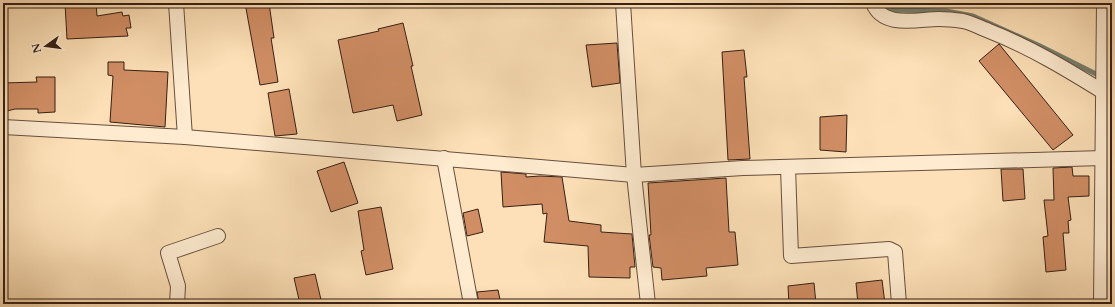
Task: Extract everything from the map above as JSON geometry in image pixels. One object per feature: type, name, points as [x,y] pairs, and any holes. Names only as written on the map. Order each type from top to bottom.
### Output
[{"type":"street","points":[[176,3],[185,137]]},
{"type":"street","points":[[623,3],[634,174],[648,304]]},
{"type":"street","points":[[873,3],[875,9],[890,20],[916,21],[939,19],[971,24],[1006,38],[1058,64],[1109,93]]},
{"type":"street","points":[[1103,304],[1103,158],[1109,93],[1106,3]]},
{"type":"street","points":[[3,127],[185,137],[634,174],[788,167],[1103,158]]},
{"type":"street","points":[[444,158],[472,304]]},
{"type":"street","points":[[788,167],[791,256],[889,248],[895,252],[899,304]]},
{"type":"street","points":[[177,304],[178,286],[168,253],[218,236]]},
{"type":"building","points":[[65,3],[96,3],[97,16],[122,12],[123,16],[129,15],[131,28],[126,28],[128,36],[67,39]]},
{"type":"building","points":[[245,3],[269,3],[274,38],[271,38],[278,82],[260,85]]},
{"type":"building","points":[[403,23],[422,115],[397,121],[393,105],[353,113],[338,40],[379,31],[378,29]]},
{"type":"building","points":[[617,43],[620,83],[592,87],[586,45]]},
{"type":"building","points":[[999,44],[1073,135],[1053,150],[979,61]]},
{"type":"building","points":[[744,50],[747,77],[744,77],[750,159],[728,160],[722,52]]},
{"type":"building","points":[[108,62],[124,62],[124,70],[168,72],[165,127],[110,122],[113,76],[108,75]]},
{"type":"building","points":[[36,77],[55,77],[55,112],[38,113],[38,109],[15,109],[3,112],[3,83],[37,82]]},
{"type":"building","points":[[289,89],[297,134],[275,136],[268,93]]},
{"type":"building","points":[[847,115],[846,152],[820,150],[820,117]]},
{"type":"building","points":[[344,162],[358,203],[331,212],[317,171]]},
{"type":"building","points":[[1072,167],[1073,176],[1089,176],[1089,196],[1068,197],[1071,220],[1068,221],[1069,233],[1063,233],[1066,270],[1046,272],[1043,237],[1048,236],[1044,200],[1054,200],[1053,168]]},
{"type":"building","points":[[1001,169],[1023,169],[1025,199],[1003,201]]},
{"type":"building","points":[[501,172],[526,174],[526,177],[562,177],[569,221],[601,225],[601,232],[632,234],[635,267],[630,267],[630,278],[589,277],[588,246],[544,242],[547,213],[543,214],[542,204],[503,207]]},
{"type":"building","points":[[726,178],[729,232],[735,232],[738,265],[706,268],[707,276],[662,280],[661,268],[653,267],[649,235],[651,235],[648,183]]},
{"type":"building","points":[[381,207],[393,269],[366,275],[361,251],[364,250],[358,211]]},
{"type":"building","points":[[478,209],[483,232],[467,236],[463,213]]},
{"type":"building","points":[[315,274],[322,304],[300,304],[294,278]]},
{"type":"building","points":[[882,280],[885,304],[858,304],[856,283]]},
{"type":"building","points":[[814,283],[816,304],[789,304],[788,286]]},
{"type":"building","points":[[498,290],[501,304],[479,304],[477,292]]},
{"type":"waterway","points":[[884,3],[892,10],[946,11],[973,16],[1040,46],[1102,77]]}]
